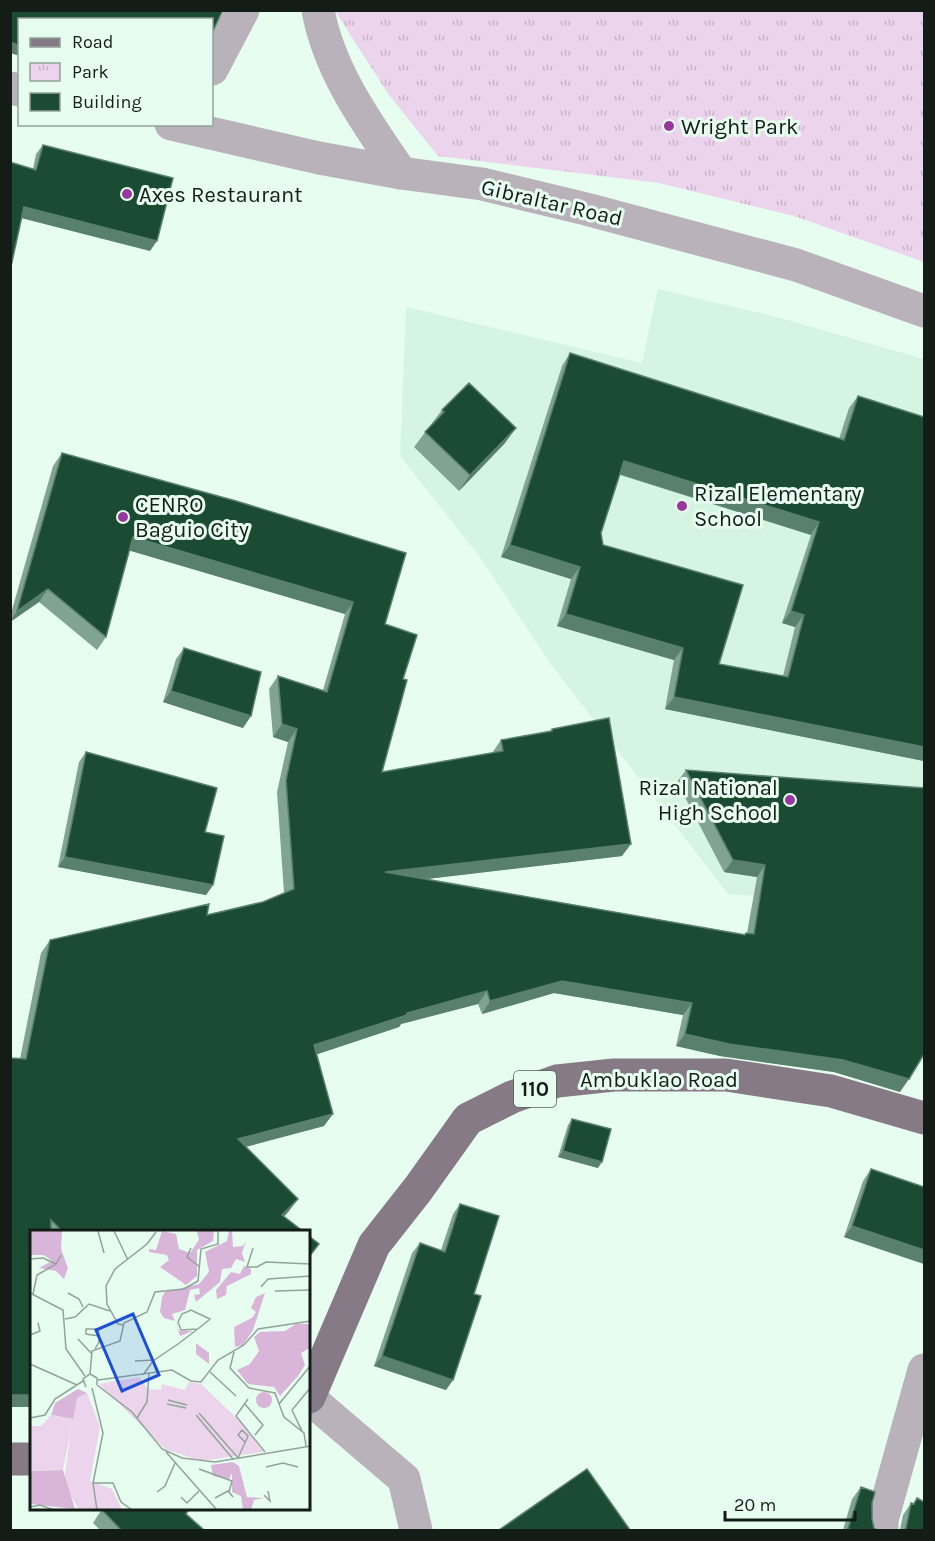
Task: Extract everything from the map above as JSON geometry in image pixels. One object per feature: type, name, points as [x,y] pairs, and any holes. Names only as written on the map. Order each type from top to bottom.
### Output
[{"type":"main road","name":"Ambuklao Road","points":[[310,1395],[374,1245],[468,1119],[512,1097],[557,1081],[614,1075],[726,1075],[831,1091],[924,1118]]},
{"type":"main road","points":[[10,1459],[30,1460]]},
{"type":"street","points":[[213,67],[243,10]]},
{"type":"street","points":[[318,10],[338,71],[364,120],[401,173]]},
{"type":"street","name":"Gibraltar Road","points":[[181,126],[319,158],[401,173],[482,184],[586,209],[796,265],[924,311]]},
{"type":"street","points":[[882,1530],[882,1520],[922,1383]]},
{"type":"street","points":[[310,1398],[404,1479],[416,1530]]},
{"type":"shaded area","name":"Rizal Elementary School","points":[[658,289],[777,317],[924,359],[924,906],[728,894],[550,663],[480,557],[400,456],[406,307],[642,363]]},
{"type":"green space","name":"Wright Park","points":[[335,11],[924,11],[924,262],[794,216],[659,183],[438,156],[389,95]]},
{"type":"building","points":[[10,10],[223,10],[213,31],[213,18],[18,18],[18,45],[10,42]]},
{"type":"building","points":[[43,145],[173,178],[157,241],[24,207],[10,271],[10,162],[36,170]]},
{"type":"building","points":[[570,353],[844,440],[858,396],[924,417],[924,747],[674,697],[683,648],[566,614],[580,567],[510,545]],"holes":[[[624,461],[819,522],[791,611],[804,615],[788,677],[719,664],[743,585],[603,545],[601,533]]]},
{"type":"building","points":[[469,383],[516,428],[470,475],[425,432],[444,412],[442,410]]},
{"type":"building","points":[[62,453],[236,501],[406,553],[385,624],[417,635],[403,679],[407,680],[382,772],[503,751],[501,740],[609,718],[631,844],[385,872],[745,935],[746,933],[754,934],[765,865],[733,860],[686,770],[924,788],[924,1054],[909,1079],[843,1060],[729,1044],[685,1034],[692,1003],[562,981],[490,1001],[487,991],[407,1013],[407,1015],[314,1045],[333,1114],[238,1139],[298,1199],[282,1215],[301,1230],[61,1230],[51,1220],[51,1230],[30,1230],[30,1395],[10,1395],[10,1058],[26,1059],[50,940],[209,904],[207,915],[263,902],[294,889],[286,780],[297,729],[282,724],[278,676],[327,692],[353,602],[133,537],[106,637],[48,589],[17,611]]},
{"type":"building","points":[[184,648],[261,672],[251,716],[171,691]]},
{"type":"building","points":[[86,752],[217,788],[205,832],[224,836],[213,885],[65,857]]},
{"type":"building","points":[[572,1119],[611,1129],[602,1162],[563,1151]]},
{"type":"building","points":[[871,1169],[924,1187],[924,1250],[852,1226]]},
{"type":"building","points":[[460,1204],[499,1216],[474,1294],[481,1296],[453,1380],[382,1356],[420,1243],[445,1252]]},
{"type":"building","points":[[310,1237],[319,1244],[310,1256]]},
{"type":"building","points":[[587,1469],[630,1530],[499,1530]]},
{"type":"building","points":[[861,1487],[875,1492],[872,1519],[874,1528],[877,1530],[848,1529]]},
{"type":"building","points":[[917,1498],[924,1502],[924,1530],[904,1530],[911,1503],[914,1504]]},
{"type":"building","points":[[103,1511],[188,1511],[186,1514],[204,1530],[121,1530]]},
{"type":"place","name":"Wright Park","points":[[669,126]]},
{"type":"place","name":"Axes Restaurant","points":[[127,194]]},
{"type":"place","name":"Rizal Elementary School","points":[[682,506]]},
{"type":"place","name":"CENRO Baguio City","points":[[123,517]]},
{"type":"place","name":"Rizal National High School","points":[[790,800]]}]
